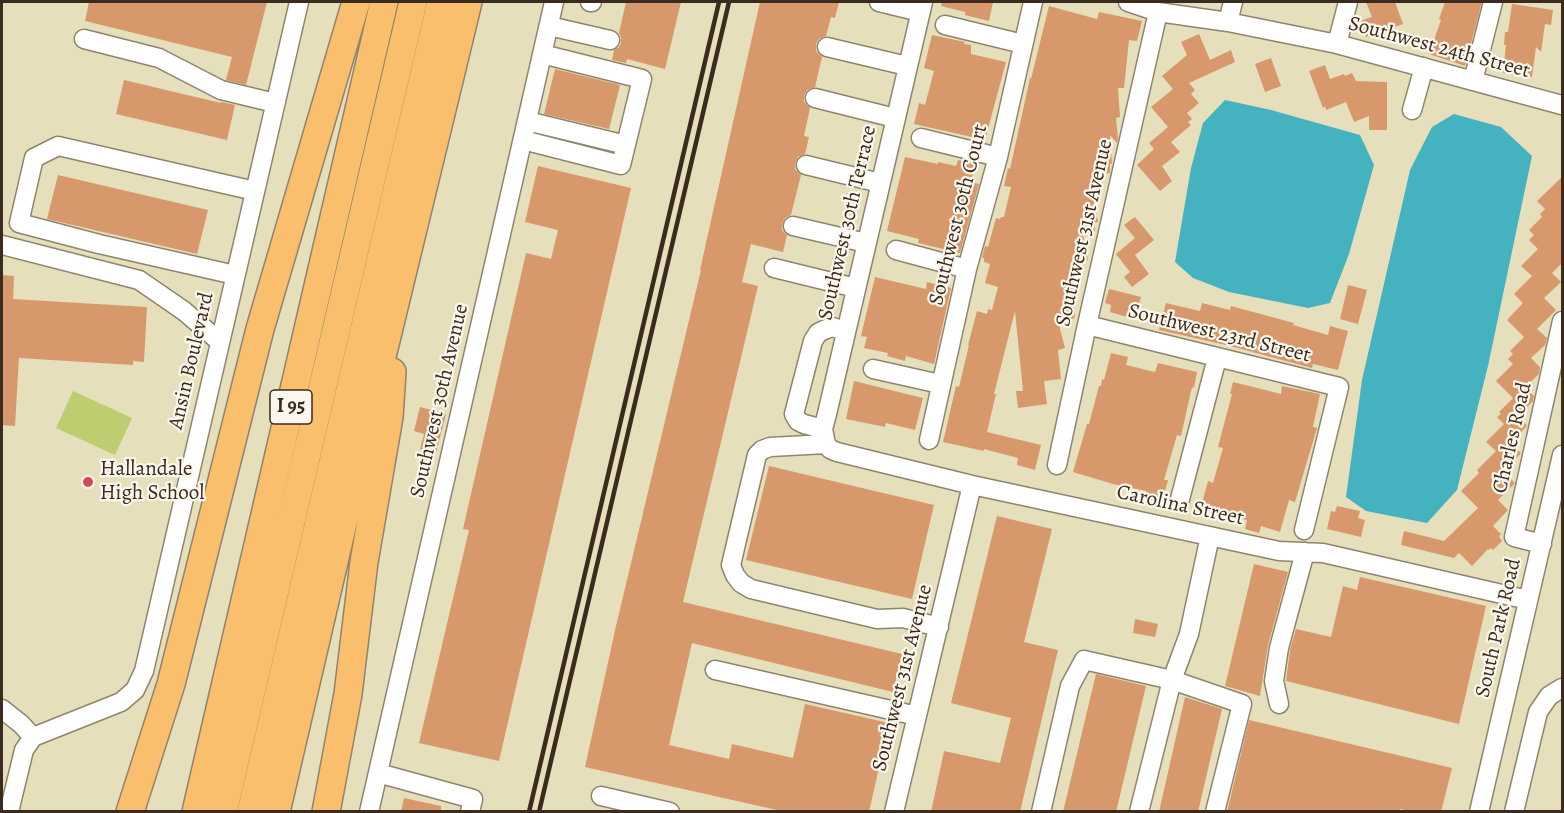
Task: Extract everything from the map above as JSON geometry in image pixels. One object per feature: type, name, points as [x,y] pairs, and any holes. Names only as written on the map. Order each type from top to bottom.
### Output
[{"type":"highway","points":[[130,812],[171,684],[260,328],[356,2]]},
{"type":"highway","name":"I 95","points":[[196,812],[384,2]]},
{"type":"highway","points":[[223,812],[413,2]]},
{"type":"highway","points":[[251,812],[441,2]]},
{"type":"highway","points":[[276,812],[400,281],[468,2]]},
{"type":"highway","points":[[326,812],[348,694],[364,562],[388,417],[400,281]]},
{"type":"street","name":"Ansin Boulevard","points":[[33,737],[121,702],[135,690],[144,671],[299,2]]},
{"type":"street","name":"Southwest 30th Avenue","points":[[369,812],[554,2]]},
{"type":"street","points":[[879,2],[921,7]]},
{"type":"street","name":"Southwest 30th Court","points":[[929,440],[967,270],[998,157],[1033,2]]},
{"type":"street","name":"Southwest 24th Street","points":[[1128,2],[1158,12],[1228,22],[1337,44],[1563,105]]},
{"type":"street","points":[[1228,22],[1233,2]]},
{"type":"street","points":[[1337,44],[1348,2]]},
{"type":"street","points":[[1473,81],[1493,2]]},
{"type":"street","name":"Southwest 30th Terrace","points":[[825,436],[846,330],[921,7]]},
{"type":"street","name":"Southwest 31st Avenue","points":[[1057,465],[1158,12]]},
{"type":"street","points":[[945,25],[1023,44]]},
{"type":"street","points":[[549,26],[609,40]]},
{"type":"street","points":[[84,39],[159,58],[222,90],[275,103]]},
{"type":"street","points":[[827,47],[907,66]]},
{"type":"street","points":[[523,140],[621,165],[642,79],[542,54]]},
{"type":"street","points":[[1412,110],[1424,67]]},
{"type":"street","points":[[815,98],[895,118]]},
{"type":"street","points":[[527,121],[626,144]]},
{"type":"street","points":[[921,138],[998,157]]},
{"type":"street","points":[[235,275],[19,223],[34,158],[58,146],[255,192]]},
{"type":"street","points":[[806,165],[880,183]]},
{"type":"street","points":[[793,226],[866,243]]},
{"type":"street","points":[[2,245],[139,280],[184,311],[220,342]]},
{"type":"street","points":[[896,250],[967,270]]},
{"type":"street","points":[[774,268],[856,288]]},
{"type":"street","name":"Charles Road","points":[[1542,544],[1514,537],[1563,321]]},
{"type":"street","name":"Southwest 23rd Street","points":[[1087,325],[1339,387],[1304,530]]},
{"type":"street","name":"Carolina Street","points":[[846,330],[832,327],[818,333],[813,341],[794,414],[798,421],[825,436],[830,449],[839,453],[1279,551],[1323,553],[1528,600]]},
{"type":"street","points":[[1180,499],[1217,358]]},
{"type":"street","points":[[873,369],[940,384]]},
{"type":"street","points":[[825,436],[770,447],[757,455],[731,565],[735,575],[750,589],[877,619],[903,618],[939,627]]},
{"type":"street","name":"South Park Road","points":[[1479,812],[1563,455]]},
{"type":"street","name":"Southwest 31st Avenue","points":[[894,812],[972,484]]},
{"type":"street","points":[[1139,812],[1172,680],[1189,634],[1210,536]]},
{"type":"street","points":[[1279,704],[1274,681],[1279,648],[1305,552]]},
{"type":"street","points":[[1041,812],[1070,686],[1084,660],[1172,680],[1242,704],[1215,812]]},
{"type":"street","points":[[715,670],[917,716]]},
{"type":"street","points":[[1515,812],[1538,712],[1556,692]]},
{"type":"street","points":[[2,709],[33,737],[24,750],[7,802]]},
{"type":"street","points":[[378,773],[473,799],[470,812]]},
{"type":"street","points":[[601,796],[670,812]]},
{"type":"green space","points":[[73,391],[132,418],[115,455],[56,428]]},
{"type":"water","points":[[1225,100],[1271,110],[1360,135],[1374,165],[1349,254],[1330,303],[1308,308],[1229,292],[1193,278],[1175,262],[1191,168],[1203,123]]},
{"type":"water","points":[[1454,114],[1501,127],[1532,156],[1488,366],[1457,490],[1427,523],[1366,511],[1346,497],[1362,380],[1410,170],[1432,127]]},
{"type":"building","points":[[89,2],[267,2],[246,85],[226,80],[232,57],[85,21]]},
{"type":"building","points":[[626,2],[681,2],[665,69],[627,59],[626,63],[612,60],[614,50],[621,43],[619,33]]},
{"type":"building","points":[[760,2],[839,2],[835,18],[831,17],[826,36],[819,39],[816,44],[816,51],[822,57],[815,87],[807,90],[804,96],[804,102],[810,108],[804,136],[809,137],[805,154],[798,157],[795,163],[795,169],[801,175],[791,215],[785,218],[782,224],[782,230],[787,235],[783,252],[751,244],[742,282],[758,286],[683,602],[902,654],[893,692],[692,643],[669,745],[729,759],[732,744],[793,758],[805,704],[889,723],[869,812],[786,812],[585,767],[616,626],[701,270]]},
{"type":"building","points":[[942,2],[993,2],[989,21],[941,6]]},
{"type":"building","points":[[1366,2],[1395,2],[1403,24],[1366,37],[1360,21],[1372,17]]},
{"type":"building","points":[[1445,2],[1482,2],[1465,66],[1429,54]]},
{"type":"building","points":[[1512,4],[1553,10],[1551,25],[1545,24],[1541,52],[1536,47],[1532,77],[1503,73],[1505,32],[1508,32]]},
{"type":"building","points":[[1049,6],[1097,19],[1099,12],[1142,21],[1137,41],[1129,40],[1124,88],[1118,88],[1120,117],[1116,118],[1117,143],[1110,135],[1112,164],[1110,164],[1110,173],[1097,174],[1101,196],[1090,183],[1098,222],[1094,223],[1095,231],[1083,234],[1088,260],[1070,263],[1075,283],[1073,284],[1074,290],[1071,291],[1075,318],[1058,321],[1065,348],[1058,350],[1061,379],[1044,381],[1047,404],[1018,408],[1016,391],[1023,391],[1015,311],[994,394],[996,394],[987,432],[1041,445],[1035,470],[1017,465],[1018,458],[943,442],[977,311],[987,314],[988,309],[992,310],[998,287],[985,283],[990,264],[984,262],[982,258],[985,246],[988,247],[996,218],[1004,217],[1011,187],[1004,186]]},
{"type":"building","points":[[1199,34],[1210,60],[1231,50],[1235,62],[1189,83],[1195,90],[1191,94],[1199,103],[1187,113],[1192,119],[1188,122],[1191,125],[1171,142],[1180,152],[1162,166],[1172,181],[1160,191],[1137,165],[1154,149],[1149,143],[1168,127],[1151,107],[1173,89],[1162,76],[1187,55],[1181,42]]},
{"type":"building","points":[[932,35],[965,42],[964,44],[971,45],[971,54],[1006,62],[985,140],[914,124],[919,103],[925,105],[934,71],[924,68]]},
{"type":"building","points":[[1271,58],[1281,86],[1265,92],[1255,64]]},
{"type":"building","points":[[1325,65],[1330,79],[1352,73],[1356,81],[1387,82],[1387,130],[1369,130],[1369,116],[1354,122],[1346,102],[1326,110],[1325,106],[1323,108],[1309,71]]},
{"type":"building","points":[[555,69],[620,85],[609,129],[544,114]]},
{"type":"building","points":[[124,80],[235,105],[227,140],[116,114]]},
{"type":"building","points":[[905,157],[956,166],[958,160],[975,164],[971,182],[979,184],[960,253],[918,243],[919,239],[887,231]]},
{"type":"building","points":[[538,166],[631,188],[499,761],[419,743],[469,530],[463,529],[526,253],[551,259],[558,230],[525,222]]},
{"type":"building","points":[[58,175],[208,210],[197,254],[47,219]]},
{"type":"building","points":[[1563,176],[1563,262],[1552,273],[1561,282],[1544,298],[1556,310],[1537,329],[1547,338],[1545,345],[1531,358],[1540,367],[1539,374],[1525,387],[1534,396],[1533,401],[1518,416],[1527,426],[1510,443],[1521,453],[1504,472],[1515,483],[1498,500],[1508,510],[1493,526],[1501,534],[1499,536],[1502,541],[1493,550],[1488,549],[1472,566],[1459,553],[1454,558],[1401,545],[1404,531],[1444,541],[1478,508],[1461,491],[1496,451],[1486,442],[1504,424],[1497,417],[1513,398],[1496,381],[1513,364],[1508,359],[1513,354],[1510,351],[1524,337],[1507,320],[1523,303],[1514,294],[1532,276],[1521,266],[1538,249],[1529,240],[1534,235],[1529,230],[1542,217],[1540,214],[1545,209],[1537,201]]},
{"type":"building","points":[[1135,217],[1154,240],[1135,255],[1149,274],[1132,287],[1124,277],[1130,272],[1116,254],[1135,238],[1124,225]]},
{"type":"building","points":[[2,275],[14,276],[13,299],[147,307],[144,362],[133,361],[133,365],[19,358],[15,426],[2,425]]},
{"type":"building","points":[[875,277],[926,289],[927,282],[951,288],[934,364],[906,356],[905,361],[887,356],[888,353],[864,348],[867,337],[861,336]]},
{"type":"building","points":[[1348,285],[1367,290],[1358,324],[1340,319]]},
{"type":"building","points":[[1109,289],[1141,297],[1137,312],[1129,309],[1127,317],[1110,312],[1111,305],[1105,303]]},
{"type":"building","points":[[1166,303],[1200,311],[1202,303],[1230,310],[1231,306],[1328,335],[1330,326],[1348,331],[1338,370],[1313,364],[1312,368],[1159,330]]},
{"type":"building","points":[[1111,353],[1128,357],[1126,365],[1155,372],[1158,363],[1197,372],[1181,436],[1177,435],[1164,480],[1168,480],[1162,502],[1144,498],[1146,491],[1073,472]]},
{"type":"building","points":[[854,381],[923,398],[915,430],[886,423],[885,427],[846,419]]},
{"type":"building","points":[[1233,382],[1281,394],[1282,386],[1320,394],[1313,427],[1317,428],[1295,502],[1289,500],[1280,532],[1261,526],[1259,533],[1245,529],[1247,520],[1201,507],[1208,481],[1213,483],[1223,448],[1218,447]]},
{"type":"building","points":[[420,407],[446,414],[436,453],[420,449],[424,434],[414,431]]},
{"type":"building","points":[[769,466],[934,505],[912,599],[746,560]]},
{"type":"building","points":[[1337,506],[1360,511],[1358,518],[1365,520],[1361,537],[1327,529],[1331,511],[1335,512]]},
{"type":"building","points":[[997,516],[1052,529],[1024,642],[1058,650],[1020,812],[931,812],[944,751],[1000,763],[1011,718],[951,703]]},
{"type":"building","points":[[1254,564],[1288,572],[1268,645],[1260,696],[1225,686]]},
{"type":"building","points":[[1360,577],[1486,606],[1459,724],[1286,681],[1290,650],[1296,629],[1331,637],[1343,586],[1357,590]]},
{"type":"building","points":[[1135,619],[1158,624],[1155,637],[1133,633]]},
{"type":"building","points":[[1096,674],[1146,686],[1116,812],[1063,812]]},
{"type":"building","points":[[1185,697],[1222,709],[1198,812],[1159,812]]},
{"type":"building","points":[[1249,720],[1452,768],[1441,812],[1413,812],[1400,809],[1400,812],[1227,812]]},
{"type":"building","points":[[404,798],[441,806],[441,812],[401,812]]},
{"type":"railway","points":[[529,812],[719,2]]},
{"type":"railway","points":[[539,812],[729,2]]},
{"type":"place","name":"Hallandale High School","points":[[88,482]]}]
